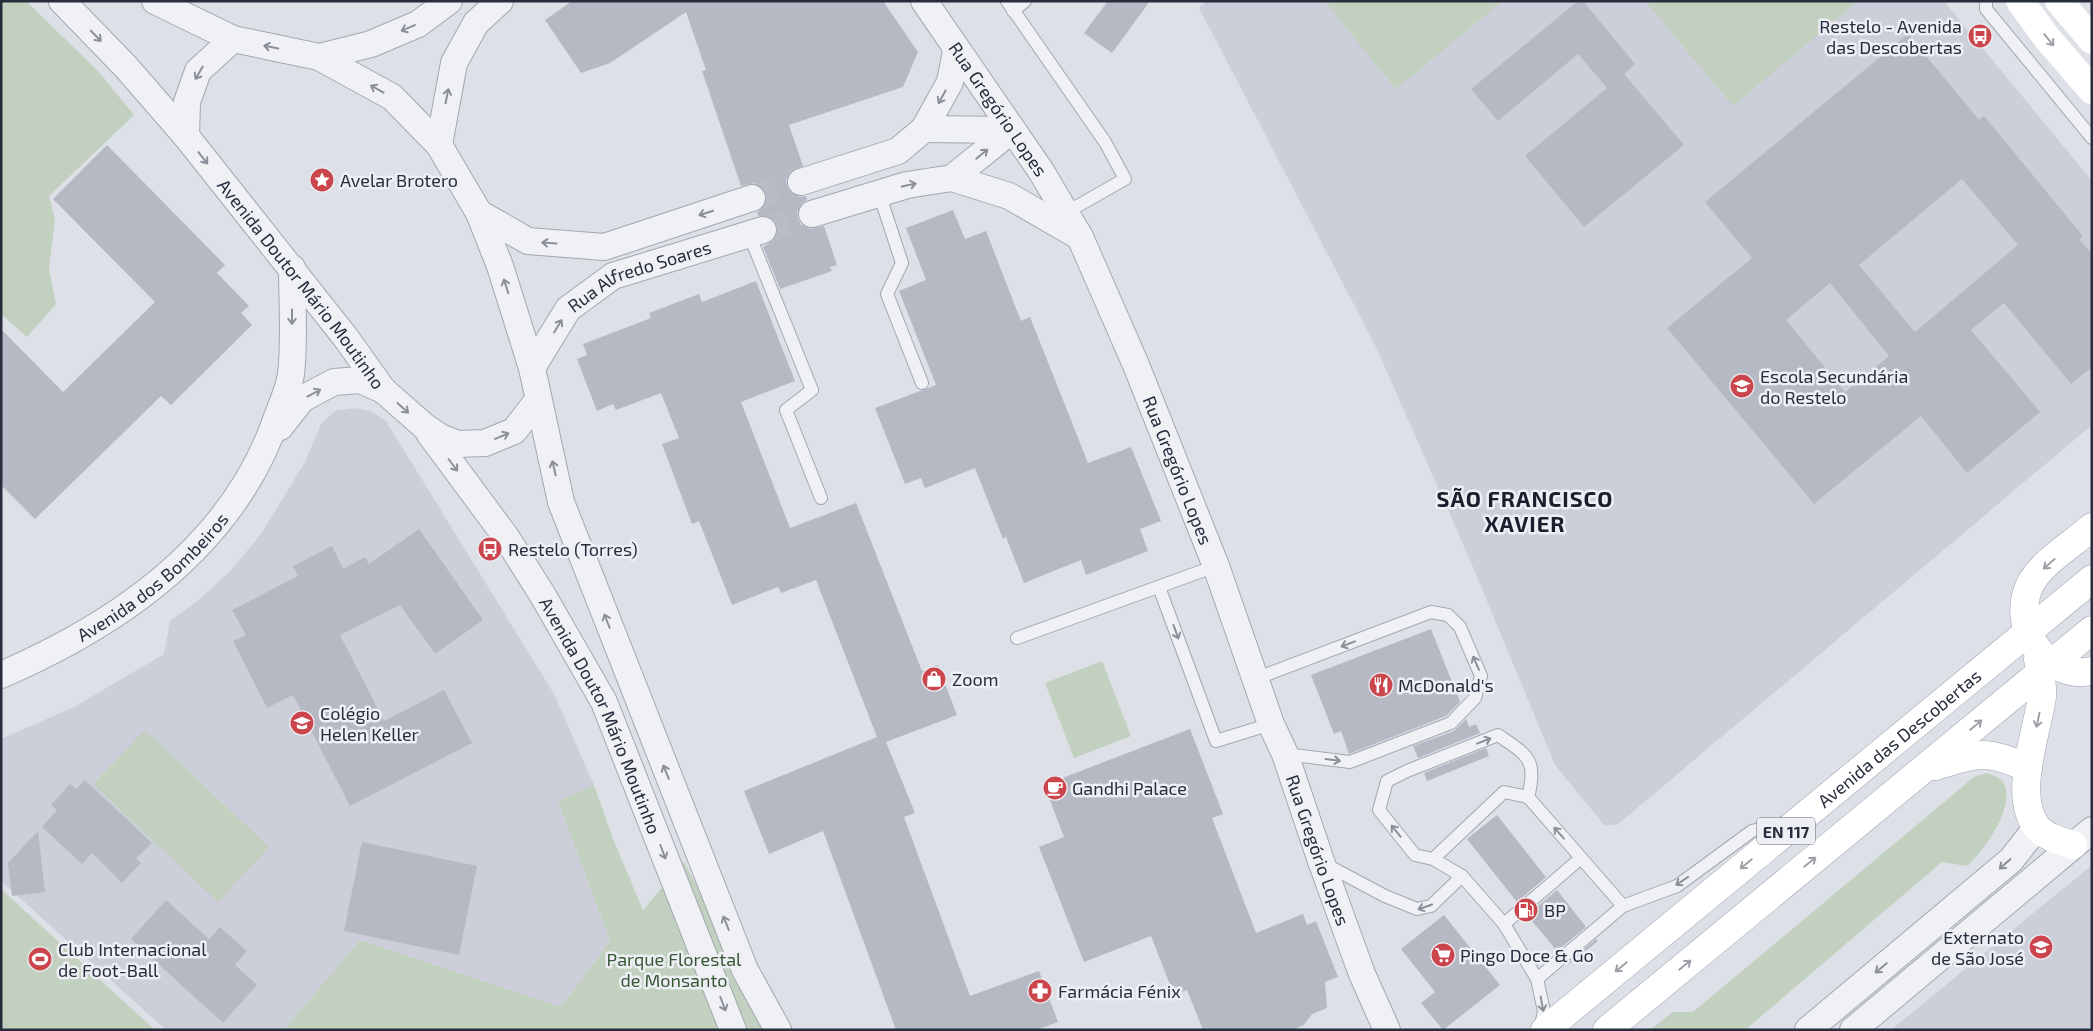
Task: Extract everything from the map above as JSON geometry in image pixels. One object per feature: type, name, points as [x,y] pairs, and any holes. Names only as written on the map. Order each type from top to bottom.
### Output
[{"type":"main road","points":[[2020,1],[2047,38],[2092,90]]},
{"type":"main road","points":[[2058,1],[2092,40]]},
{"type":"main road","points":[[2082,838],[2054,840],[2037,827],[2027,808],[2028,768],[2042,696],[2038,653],[2024,615],[2025,597],[2032,581],[2043,568],[2092,528]]},
{"type":"main road","name":"Avenida das Descobertas","points":[[1607,1030],[1924,769],[2038,653],[2092,579]]},
{"type":"main road","name":"Avenida das Descobertas","points":[[1545,1030],[1801,819],[2038,653],[2092,630]]},
{"type":"main road","points":[[2038,653],[2070,670],[2092,671]]},
{"type":"main road","points":[[1924,769],[1978,754],[2003,757],[2028,768]]},
{"type":"street","name":"Avenida Doutor Mário Moutinho","points":[[62,1],[126,67],[186,136],[265,238],[292,268],[383,390],[424,426],[440,437],[458,444],[485,443],[514,431],[538,400]]},
{"type":"street","name":"Avenida Doutor Mário Moutinho","points":[[155,1],[233,39],[319,57],[392,97],[439,145],[478,213],[500,266],[532,368],[561,502],[745,970],[778,1030]]},
{"type":"street","points":[[319,57],[371,44],[418,24],[449,1]]},
{"type":"street","points":[[439,145],[454,63],[476,23],[500,1]]},
{"type":"street","name":"Rua Gregório Lopes","points":[[924,1],[956,51],[1012,130],[1066,212],[1080,237],[1136,366],[1216,566],[1362,974],[1387,1030]]},
{"type":"street","points":[[186,136],[187,102],[198,70],[233,39]]},
{"type":"street","points":[[801,182],[898,151],[924,129],[950,82],[956,51]]},
{"type":"street","points":[[924,129],[1012,130]]},
{"type":"street","points":[[952,178],[1012,130]]},
{"type":"street","points":[[812,214],[907,185],[952,178],[1009,196],[1080,237]]},
{"type":"street","name":"Rua Alfredo Soares","points":[[478,213],[528,241],[604,247],[746,200],[756,232],[613,276],[568,310],[532,368]]},
{"type":"street","name":"Avenida dos Bombeiros","points":[[1,675],[88,630],[140,598],[178,566],[217,525],[246,486],[269,441],[291,375],[292,268]]},
{"type":"street","name":"Avenida dos Bombeiros","points":[[269,441],[302,400],[334,382],[360,380],[383,390]]},
{"type":"street","name":"Avenida Doutor Mário Moutinho","points":[[424,426],[506,537],[542,594],[604,702],[733,1030]]},
{"type":"street","points":[[1808,1030],[2011,860],[2037,827]]},
{"type":"street","points":[[1853,1030],[2082,838]]},
{"type":"street","name":"Rua Gregório Lopes","points":[[1362,974],[1368,1001],[1368,1030]]},
{"type":"lane","points":[[1025,1],[1010,6],[1105,142],[1125,180],[1066,212]]},
{"type":"lane","points":[[1986,1],[1986,9],[2092,138]]},
{"type":"lane","points":[[879,194],[902,263],[887,294],[922,383]]},
{"type":"lane","points":[[756,232],[812,390],[786,410],[820,498]]},
{"type":"lane","points":[[1017,638],[1216,566]]},
{"type":"lane","points":[[1159,587],[1216,741],[1271,724]]},
{"type":"lane","points":[[1255,679],[1431,612],[1448,615],[1460,626],[1482,676],[1475,698],[1452,723],[1350,762],[1284,754]]},
{"type":"lane","points":[[1528,797],[1533,777],[1525,753],[1498,735],[1407,771],[1387,781],[1379,810],[1416,855],[1433,859],[1462,876],[1504,924],[1537,979],[1544,1011],[1540,1030]]},
{"type":"lane","points":[[1433,859],[1504,792],[1528,797],[1622,906]]},
{"type":"lane","points":[[1537,979],[1622,906],[1677,886],[1752,832],[1801,819]]},
{"type":"lane","points":[[1504,924],[1581,858]]},
{"type":"lane","points":[[1321,861],[1385,896],[1417,909],[1431,906],[1462,876]]},
{"type":"shaded area","name":"Escola Secundária do Restelo","points":[[1207,1],[1944,1],[2092,181],[2092,425],[1617,825],[1604,825],[1555,765],[1470,560],[1376,347],[1199,8]]},
{"type":"shaded area","name":"Colégio Helen Keller","points":[[354,408],[371,411],[386,421],[554,694],[594,785],[558,801],[610,941],[561,1007],[361,940],[284,1030],[166,1030],[1,881],[1,739],[74,707],[164,654],[170,621],[200,599],[231,570],[261,534],[305,462],[321,424],[335,411]]},
{"type":"shaded area","name":"Externato de São José","points":[[2092,865],[2092,1030],[1891,1030]]},
{"type":"green space","points":[[1,1],[26,1],[98,71],[134,115],[49,196],[55,220],[49,268],[56,304],[27,337],[1,314]]},
{"type":"green space","points":[[1324,1],[1503,1],[1396,89]]},
{"type":"green space","points":[[1645,1],[1858,1],[1733,106]]},
{"type":"green space","points":[[1102,661],[1131,736],[1074,758],[1045,683]]},
{"type":"green space","points":[[145,730],[269,847],[218,902],[93,784]]},
{"type":"green space","points":[[1987,773],[2004,783],[2005,807],[1989,841],[1967,866],[1942,862],[1745,1030],[1650,1030],[1673,1012],[1693,1012],[1974,777]]},
{"type":"green space","name":"Parque Florestal de Monsanto","points":[[594,785],[613,839],[643,910],[684,862],[775,1030],[284,1030],[360,940],[561,1007],[610,941],[558,801]]},
{"type":"green space","name":"Club Internacional de Foot-Ball","points":[[1,889],[155,1030],[1,1030]]},
{"type":"building","points":[[572,1],[883,1],[918,52],[903,87],[789,125],[803,166],[790,172],[786,179],[787,186],[791,193],[798,197],[806,196],[807,200],[801,204],[797,211],[801,225],[809,229],[824,226],[837,265],[830,267],[832,271],[780,289],[763,247],[774,240],[778,233],[777,225],[774,219],[767,216],[758,216],[757,212],[763,208],[767,201],[762,187],[755,183],[741,186],[702,71],[706,70],[686,12],[610,63],[581,73],[545,20]]},
{"type":"building","points":[[1108,1],[1150,1],[1112,53],[1084,33]]},
{"type":"building","points":[[1578,1],[1583,1],[1635,64],[1624,74],[1684,145],[1584,227],[1525,156],[1607,88],[1578,54],[1498,121],[1471,89]]},
{"type":"building","points":[[1908,34],[1979,120],[1984,116],[2083,236],[2079,239],[2092,254],[2092,367],[2071,384],[2004,303],[1971,330],[2040,412],[1967,473],[1921,416],[1814,504],[1667,328],[1752,258],[1705,202]],"holes":[[[1962,179],[2018,245],[1915,332],[1859,265]],[[1830,283],[1889,356],[1845,392],[1786,320]]]},
{"type":"building","points":[[107,145],[225,265],[217,273],[249,306],[241,313],[252,325],[171,405],[161,396],[35,519],[1,485],[1,329],[63,392],[155,302],[53,199]]},
{"type":"building","points":[[953,210],[965,239],[986,231],[1021,321],[1030,317],[1088,463],[1131,447],[1161,521],[1140,529],[1148,551],[1086,575],[1081,560],[1024,583],[1006,537],[1003,539],[975,468],[925,488],[921,478],[905,484],[875,408],[936,385],[899,291],[926,280],[906,228]]},
{"type":"building","points":[[756,281],[795,381],[741,402],[790,528],[856,503],[922,671],[938,665],[957,715],[886,742],[915,813],[904,817],[970,996],[1039,971],[1058,1022],[1036,1030],[896,1030],[823,831],[769,854],[744,791],[877,737],[816,580],[781,593],[778,587],[732,605],[699,521],[692,524],[662,444],[679,438],[661,393],[616,410],[613,404],[597,411],[577,359],[587,355],[583,344],[651,318],[649,313],[699,294],[702,302]]},
{"type":"building","points":[[419,529],[483,620],[435,654],[400,605],[340,635],[384,721],[444,690],[472,743],[350,806],[293,695],[267,708],[233,641],[246,635],[232,610],[298,576],[293,566],[332,546],[343,569],[365,557],[369,564]]},
{"type":"building","points":[[1431,629],[1460,702],[1446,716],[1349,754],[1341,731],[1334,734],[1311,675]]},
{"type":"building","points":[[1466,719],[1469,727],[1476,724],[1480,733],[1418,758],[1413,746],[1454,731]]},
{"type":"building","points":[[1190,729],[1223,814],[1212,818],[1256,933],[1303,914],[1307,925],[1316,921],[1338,977],[1325,982],[1327,1008],[1312,1014],[1304,1025],[1292,1030],[1203,1030],[1187,990],[1174,995],[1151,936],[1084,962],[1039,847],[1064,837],[1044,785]]},
{"type":"building","points":[[1486,748],[1489,756],[1427,781],[1424,773]]},
{"type":"building","points":[[85,780],[152,843],[136,858],[141,863],[122,883],[92,853],[82,864],[42,827],[57,810],[51,805],[70,784],[76,789]]},
{"type":"building","points":[[1497,815],[1546,877],[1517,902],[1467,839]]},
{"type":"building","points":[[38,831],[45,892],[12,896],[8,863]]},
{"type":"building","points":[[362,842],[477,866],[459,955],[344,931]]},
{"type":"building","points":[[1557,890],[1586,927],[1557,951],[1527,915]]},
{"type":"building","points":[[166,900],[209,939],[220,927],[247,951],[235,965],[257,985],[223,1023],[131,939]]},
{"type":"building","points":[[1444,915],[1500,985],[1443,1030],[1421,1003],[1435,992],[1401,949]]},
{"type":"building","points":[[1596,939],[1598,941],[1567,964]]},
{"type":"tunnel","points":[[752,198],[801,182]]},
{"type":"tunnel","points":[[763,230],[812,214]]},
{"type":"place","name":"Restelo - Avenida das Descobertas","points":[[1980,36]]},
{"type":"place","name":"Avelar Brotero","points":[[322,180]]},
{"type":"place","name":"Escola Secundária do Restelo","points":[[1742,386]]},
{"type":"place","name":"Restelo (Torres)","points":[[490,549]]},
{"type":"place","name":"Zoom","points":[[934,679]]},
{"type":"place","name":"McDonald's","points":[[1381,685]]},
{"type":"place","name":"Colégio Helen Keller","points":[[302,723]]},
{"type":"place","name":"Gandhi Palace","points":[[1055,788]]},
{"type":"place","name":"BP","points":[[1526,910]]},
{"type":"place","name":"Externato de São José","points":[[2041,947]]},
{"type":"place","name":"Pingo Doce & Go","points":[[1443,955]]},
{"type":"place","name":"Club Internacional de Foot-Ball","points":[[40,959]]},
{"type":"place","name":"Farmácia Fénix","points":[[1040,991]]},
{"type":"district","name":"SÃO FRANCISCO XAVIER","points":[[1525,510]]}]
